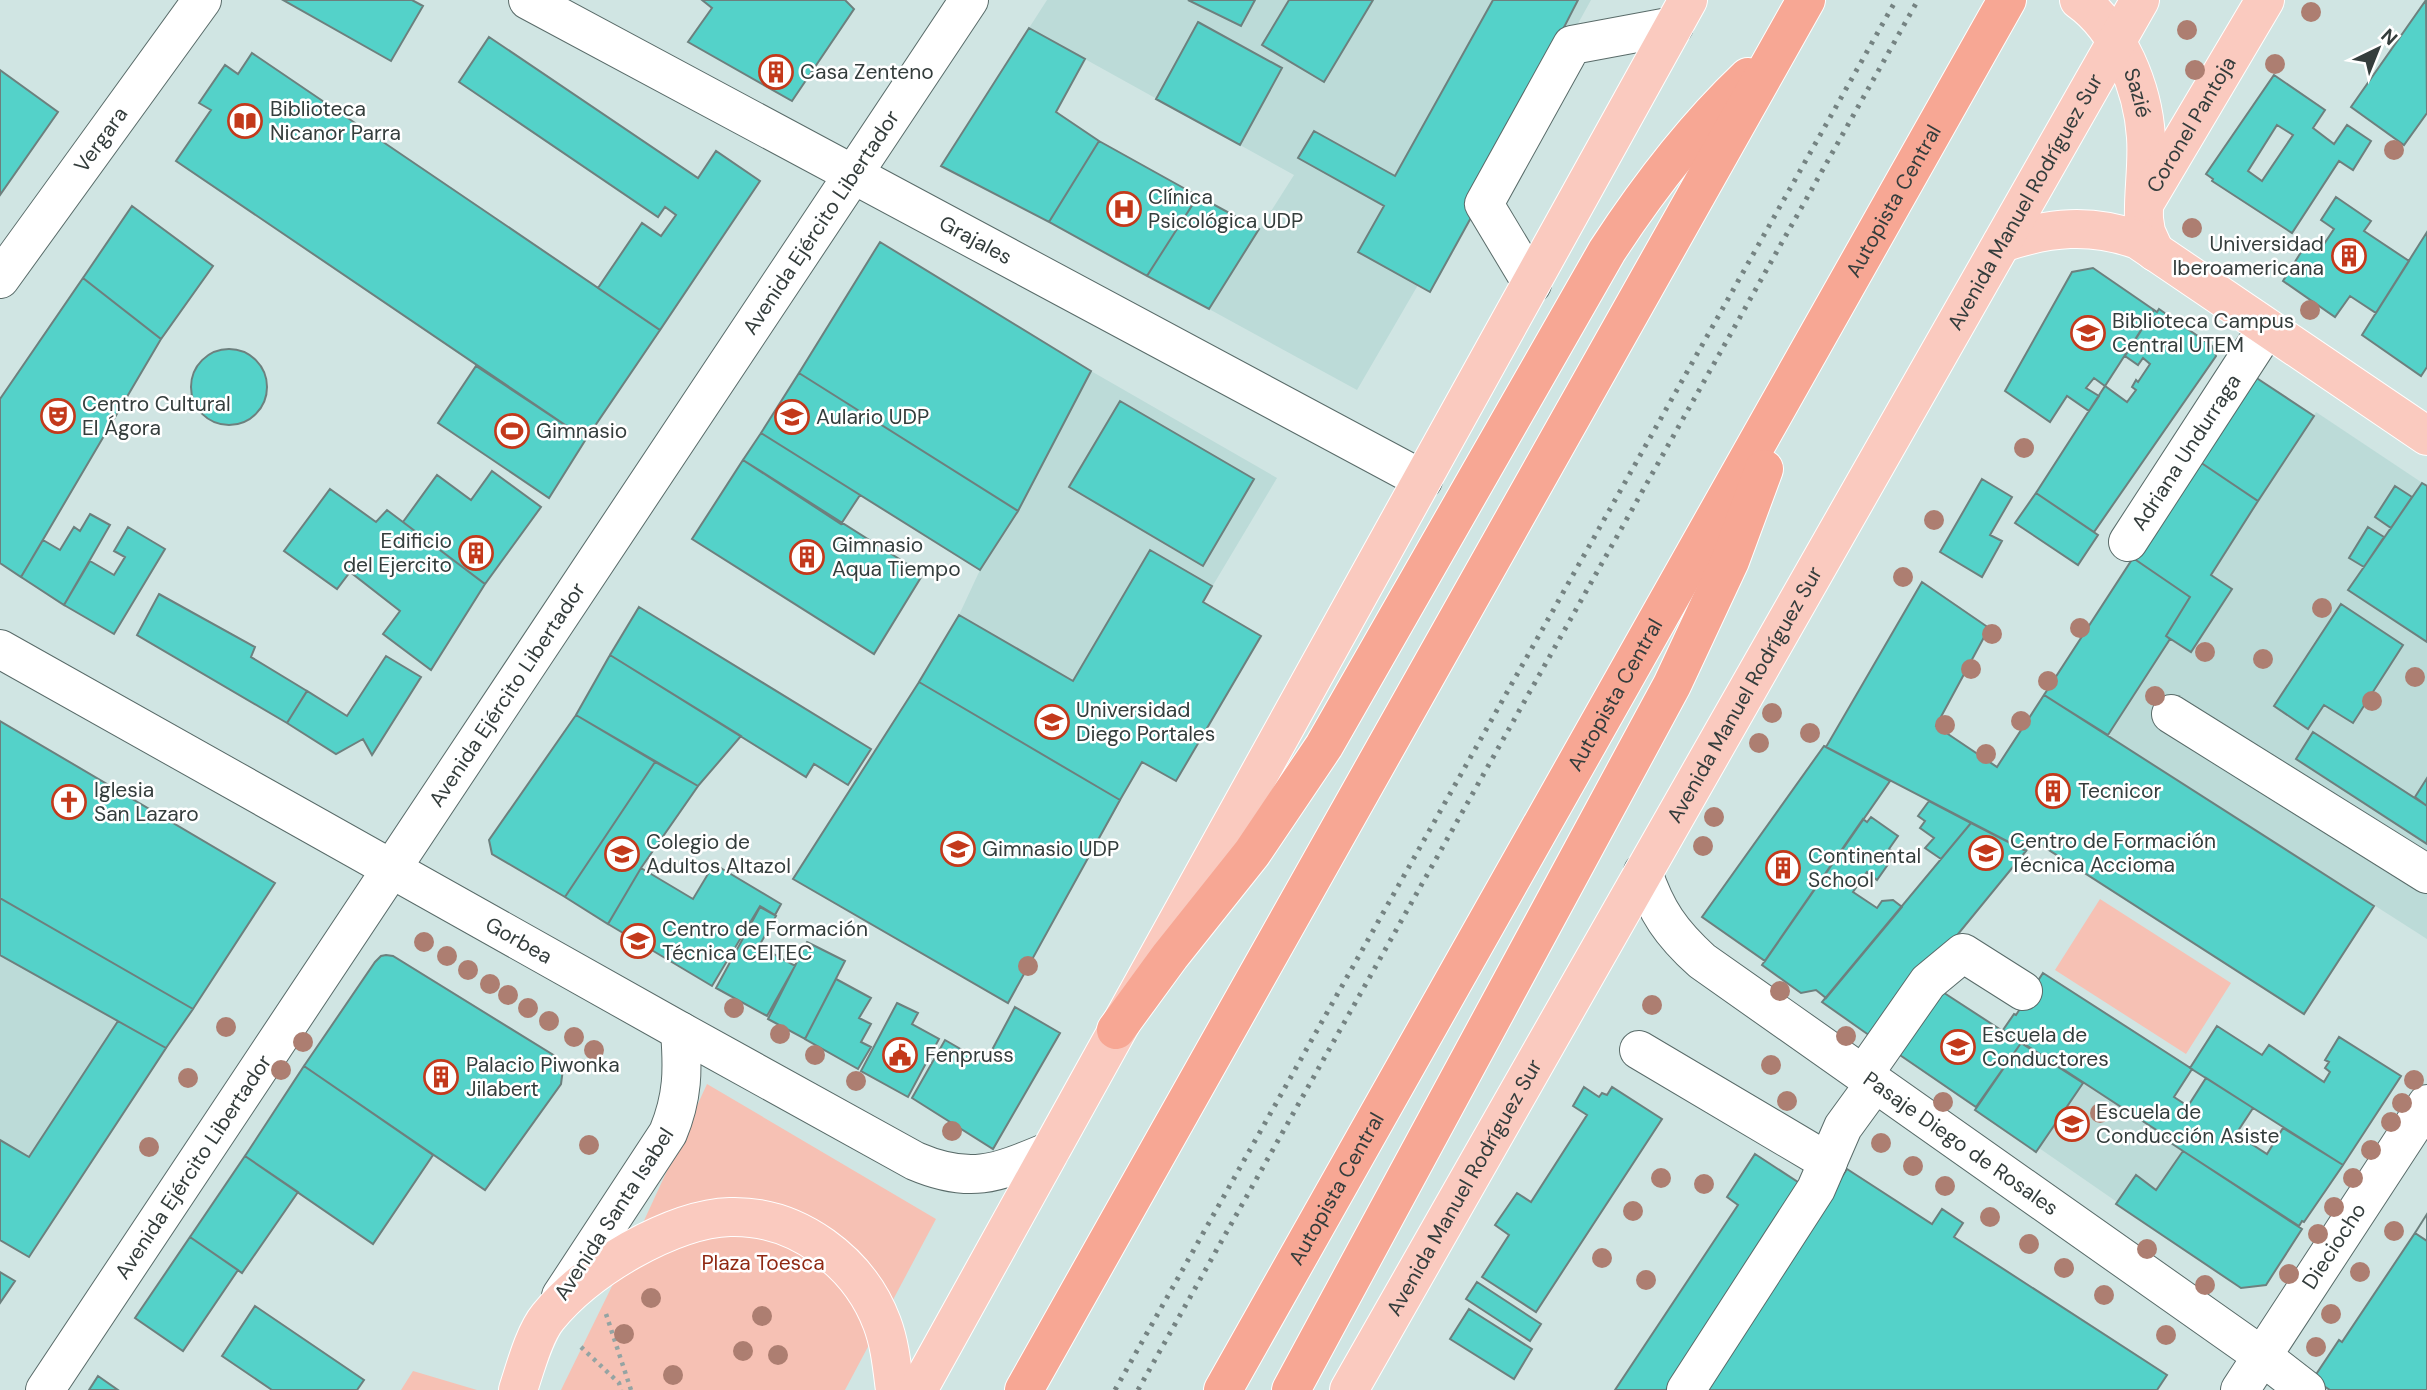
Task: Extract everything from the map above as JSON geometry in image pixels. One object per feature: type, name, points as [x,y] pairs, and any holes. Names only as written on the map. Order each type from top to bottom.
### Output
[{"type":"highway","points":[[1024,1390],[1806,0]]},
{"type":"highway","name":"Autopista Central","points":[[1223,1390],[2007,0]]},
{"type":"highway","points":[[1116,1030],[1170,956],[1252,853],[1324,746],[1601,262],[1640,202],[1675,154],[1717,108],[1780,47]]},
{"type":"highway","points":[[1291,1390],[1672,685],[1730,561],[1763,472],[1791,384]]},
{"type":"main road","name":"Sazié","points":[[2079,0],[2102,19],[2117,40],[2139,98],[2146,134],[2144,206]]},
{"type":"main road","name":"Avenida Manuel Rodríguez Sur","points":[[1349,1390],[2140,0]]},
{"type":"main road","name":"Coronel Pantoja","points":[[2155,251],[2146,232],[2144,206],[2265,0]]},
{"type":"main road","points":[[918,1390],[1681,13]]},
{"type":"main road","points":[[2002,243],[2032,232],[2064,228],[2091,228],[2138,240],[2427,436]]},
{"type":"main road","points":[[547,1318],[611,1261],[648,1241],[705,1220],[731,1217],[757,1219],[804,1235],[833,1254],[858,1279],[871,1299],[884,1329],[895,1390]]},
{"type":"main road","name":"Avenida Santa Isabel","points":[[518,1390],[531,1352],[547,1318]]},
{"type":"street","name":"Vergara","points":[[0,279],[202,0]]},
{"type":"street","name":"Grajales","points":[[528,0],[1423,480]]},
{"type":"street","name":"Avenida Ejército Libertador","points":[[45,1390],[970,0]]},
{"type":"street","points":[[1532,284],[1484,204],[1572,44],[1681,13]]},
{"type":"street","name":"Adriana Undurraga","points":[[2128,542],[2267,328]]},
{"type":"street","name":"Gorbea","points":[[0,649],[680,1031],[936,1170],[979,1175],[998,1171],[1050,1151]]},
{"type":"street","points":[[2171,713],[2427,874]]},
{"type":"street","name":"Pasaje Diego de Rosales","points":[[1643,872],[1651,898],[1664,921],[1681,943],[1702,961],[2262,1356],[2306,1390]]},
{"type":"street","points":[[1686,1390],[1816,1189],[1843,1127],[1928,982],[1963,953],[2023,990]]},
{"type":"street","name":"Avenida Santa Isabel","points":[[547,1318],[668,1133],[678,1108],[682,1083],[680,1031]]},
{"type":"street","points":[[1639,1050],[1828,1162]]},
{"type":"street","name":"Dieciocho","points":[[2240,1390],[2427,1104]]},
{"type":"path","points":[[605,1312],[631,1390]]},
{"type":"path","points":[[581,1347],[619,1383],[621,1390]]},
{"type":"shaded area","points":[[1047,0],[1591,0],[1357,390],[1209,309],[1294,175],[1029,28]]},
{"type":"shaded area","name":"Universidad Diego Portales","points":[[1091,371],[1277,478],[1203,602],[1261,636],[1176,781],[1142,762],[1008,1003],[793,879],[919,682],[959,615],[980,570],[761,433],[1017,511]]},
{"type":"shaded area","points":[[2316,412],[2427,486],[2427,939],[2108,735],[2170,639],[2191,652],[2231,588],[2211,575]]},
{"type":"shaded area","points":[[0,955],[166,1048],[29,1257],[0,1240]]},
{"type":"shaded area","name":"Escuela de Conducción Asiste","points":[[2021,1043],[2170,1139],[2169,1142],[2183,1151],[2156,1190],[2136,1176],[2117,1202],[2039,1148],[2036,1152],[1975,1110]]},
{"type":"green space","points":[[2100,899],[2231,983],[2186,1054],[2055,970]]},
{"type":"green space","name":"Plaza Toesca","points":[[707,1084],[936,1219],[845,1390],[561,1390],[642,1225]]},
{"type":"green space","points":[[413,1371],[477,1390],[401,1390]]},
{"type":"building","points":[[283,0],[412,0],[423,6],[391,61]]},
{"type":"building","name":"Casa Zenteno","points":[[702,0],[845,0],[854,9],[792,101],[688,42],[712,8]]},
{"type":"building","points":[[1188,0],[1255,0],[1241,26]]},
{"type":"building","points":[[1289,0],[1373,0],[1324,82],[1262,45]]},
{"type":"building","points":[[1493,0],[1578,0],[1561,33],[1570,38],[1430,292],[1358,252],[1384,206],[1298,158],[1314,131],[1395,176]]},
{"type":"building","points":[[2426,0],[2427,113],[2404,145],[2351,107]]},
{"type":"building","points":[[1198,22],[1282,68],[1240,145],[1156,99]]},
{"type":"building","points":[[1029,28],[1085,59],[1056,112],[1099,141],[1049,222],[941,166]]},
{"type":"building","points":[[489,37],[698,178],[716,151],[760,181],[660,330],[598,288],[642,223],[661,236],[676,215],[665,207],[658,217],[459,82]]},
{"type":"building","points":[[252,53],[660,330],[586,439],[176,161],[211,110],[199,103],[225,65],[238,74]]},
{"type":"building","points":[[0,70],[58,112],[0,195]]},
{"type":"building","points":[[2274,75],[2325,110],[2313,128],[2334,144],[2347,125],[2371,141],[2353,170],[2339,161],[2292,233],[2212,181],[2206,174]],"holes":[[[2277,125],[2293,135],[2262,181],[2248,171]]]},
{"type":"building","name":"Clínica Psicológica UDP","points":[[1099,141],[1198,196],[1147,276],[1049,222]]},
{"type":"building","points":[[1198,196],[1259,229],[1209,309],[1147,276]]},
{"type":"building","name":"Universidad Iberoamericana","points":[[2336,197],[2371,221],[2364,231],[2409,261],[2376,313],[2350,296],[2335,317],[2283,281],[2308,241],[2320,250],[2334,229],[2321,220]]},
{"type":"building","points":[[132,206],[213,266],[161,339],[83,278]]},
{"type":"building","points":[[2427,232],[2427,367],[2421,376],[2362,335]]},
{"type":"building","points":[[880,242],[1091,371],[1018,511],[799,373]]},
{"type":"building","name":"Biblioteca Campus Central UTEM","points":[[2093,268],[2154,310],[2105,386],[2094,378],[2086,388],[2099,396],[2089,411],[2067,396],[2050,422],[2005,391],[2072,272]]},
{"type":"building","name":"Centro Cultural El Ágora","points":[[83,278],[161,339],[21,577],[0,563],[0,399]]},
{"type":"building","points":[[2159,309],[2212,346],[2216,356],[2094,532],[2036,493],[2105,386],[2127,402],[2136,390],[2132,387],[2150,364],[2143,358],[2138,365],[2125,356],[2154,310],[2157,312]]},
{"type":"building","points":[[229,349],[243,352],[256,360],[264,373],[267,387],[264,401],[256,414],[243,422],[229,425],[215,422],[202,414],[194,401],[191,387],[194,373],[202,360],[215,352]]},
{"type":"building","name":"Gimnasio","points":[[476,366],[586,439],[549,498],[438,423]]},
{"type":"building","points":[[799,373],[1018,511],[980,570],[761,433]]},
{"type":"building","points":[[2252,375],[2314,416],[2258,501],[2197,460]]},
{"type":"building","points":[[1120,401],[1254,479],[1203,566],[1069,487]]},
{"type":"building","points":[[761,433],[860,495],[841,524],[743,460]]},
{"type":"building","name":"Gimnasio Aqua Tiempo","points":[[743,460],[923,574],[874,654],[692,539]]},
{"type":"building","points":[[2197,460],[2258,501],[2211,575],[2232,589],[2191,652],[2166,636],[2190,597],[2133,558]]},
{"type":"building","name":"Edificio del Ejercito","points":[[492,471],[541,507],[485,584],[403,522],[437,475],[471,500]]},
{"type":"building","points":[[1982,479],[2012,497],[1990,535],[2002,541],[1982,577],[1940,552]]},
{"type":"building","points":[[2422,483],[2427,486],[2427,642],[2348,590]]},
{"type":"building","points":[[2395,486],[2412,497],[2391,528],[2375,517]]},
{"type":"building","points":[[330,489],[376,522],[387,510],[485,584],[431,670],[383,634],[400,611],[350,572],[337,589],[284,551]]},
{"type":"building","points":[[2036,493],[2098,535],[2078,565],[2015,523]]},
{"type":"building","points":[[90,514],[110,525],[64,605],[21,577],[43,540],[60,550],[74,527],[80,531]]},
{"type":"building","points":[[128,527],[165,549],[114,634],[64,605],[90,561],[114,575],[125,557],[114,551]]},
{"type":"building","points":[[2368,527],[2384,537],[2364,567],[2349,558]]},
{"type":"building","name":"Universidad Diego Portales","points":[[1150,550],[1212,586],[1203,602],[1261,636],[1176,781],[1142,762],[1120,800],[919,682],[959,615],[1073,681]]},
{"type":"building","points":[[2133,558],[2190,597],[2166,636],[2170,639],[2108,735],[2044,695]]},
{"type":"building","name":"Tecnicor","points":[[1922,582],[1989,628],[1936,726],[1997,767],[2044,695],[2374,906],[2304,1014],[2033,840],[2026,851],[1826,747]]},
{"type":"building","points":[[159,594],[255,647],[251,657],[307,691],[287,723],[137,635]]},
{"type":"building","points":[[2341,604],[2403,645],[2353,723],[2324,705],[2308,729],[2274,706]]},
{"type":"building","points":[[639,607],[871,749],[848,785],[814,764],[806,777],[610,655]]},
{"type":"building","points":[[610,655],[741,736],[698,786],[576,715]]},
{"type":"building","points":[[386,656],[421,677],[372,755],[363,739],[336,754],[287,723],[307,691],[347,716]]},
{"type":"building","name":"Gimnasio UDP","points":[[919,682],[1120,800],[1008,1003],[793,879]]},
{"type":"building","points":[[576,715],[655,762],[565,897],[492,854],[489,840]]},
{"type":"building","name":"Iglesia San Lazaro","points":[[0,721],[275,883],[193,1009],[0,898]]},
{"type":"building","points":[[2313,732],[2427,806],[2427,844],[2296,759]]},
{"type":"building","name":"Continental School","points":[[1824,746],[1890,781],[1765,961],[1702,917]]},
{"type":"building","name":"Colegio de Adultos Altazol","points":[[655,762],[698,786],[641,868],[608,924],[565,897]]},
{"type":"building","points":[[2427,778],[2427,806],[2415,797]]},
{"type":"building","points":[[1929,801],[1971,823],[1941,859],[1925,848],[1934,838],[1920,828],[1925,821],[1918,816]]},
{"type":"building","points":[[1871,817],[1898,836],[1889,849],[1896,853],[1877,880],[1867,872],[1853,892],[1877,908],[1882,901],[1893,900],[1902,907],[1826,998],[1816,990],[1801,993],[1762,965],[1863,819],[1867,822]]},
{"type":"building","points":[[1971,823],[2026,851],[1873,1038],[1822,1002]]},
{"type":"building","points":[[714,864],[781,904],[775,915],[760,906],[712,986],[608,924],[641,868],[693,899]]},
{"type":"building","points":[[0,898],[193,1009],[166,1048],[0,955]]},
{"type":"building","points":[[760,907],[776,916],[759,946],[795,966],[767,1016],[716,988]]},
{"type":"building","points":[[807,942],[845,961],[805,1039],[768,1019]]},
{"type":"building","name":"Palacio Piwonka Jilabert","points":[[386,955],[393,956],[555,1056],[563,1069],[561,1084],[485,1190],[304,1066],[375,962]]},
{"type":"building","points":[[2043,973],[2192,1069],[2174,1097],[2188,1106],[2206,1078],[2253,1108],[2236,1134],[2267,1154],[2283,1128],[2343,1165],[2304,1222],[2299,1226],[2003,1030]]},
{"type":"building","points":[[836,979],[871,998],[859,1018],[871,1024],[861,1042],[871,1047],[858,1069],[805,1039]]},
{"type":"building","name":"Escuela de Conductores","points":[[1935,987],[2021,1043],[1976,1107],[1894,1051]]},
{"type":"building","name":"Fenpruss","points":[[897,1003],[918,1013],[912,1024],[939,1039],[908,1097],[861,1071]]},
{"type":"building","points":[[1015,1007],[1060,1033],[993,1149],[912,1098],[945,1040],[985,1063]]},
{"type":"building","points":[[118,1021],[166,1048],[29,1257],[0,1240],[0,1140],[29,1157]]},
{"type":"building","points":[[2217,1026],[2262,1055],[2269,1045],[2324,1082],[2330,1072],[2325,1068],[2329,1062],[2325,1060],[2339,1037],[2401,1076],[2343,1165],[2190,1068]]},
{"type":"building","points":[[2021,1043],[2083,1083],[2036,1152],[1975,1110]]},
{"type":"building","points":[[304,1066],[433,1155],[373,1244],[245,1156]]},
{"type":"building","points":[[1584,1087],[1599,1097],[1602,1093],[1607,1095],[1612,1087],[1662,1119],[1536,1312],[1482,1277],[1509,1235],[1495,1225],[1517,1193],[1531,1202],[1587,1115],[1573,1106]]},
{"type":"building","points":[[2183,1151],[2302,1229],[2266,1285],[2241,1288],[2116,1204],[2136,1175],[2156,1190]]},
{"type":"building","points":[[1755,1154],[1804,1186],[1666,1390],[1615,1390],[1738,1205],[1727,1197]]},
{"type":"building","points":[[245,1156],[298,1192],[242,1273],[190,1237]]},
{"type":"building","points":[[1847,1169],[1932,1224],[1942,1209],[1963,1223],[1954,1237],[2167,1375],[2157,1390],[1705,1390]]},
{"type":"building","points":[[2427,1214],[2427,1241],[2415,1233]]},
{"type":"building","points":[[2427,1214],[2427,1241],[2415,1233]]},
{"type":"building","points":[[2415,1233],[2427,1241],[2427,1390],[2330,1390],[2313,1379],[2339,1340],[2342,1342]]},
{"type":"building","points":[[190,1237],[238,1270],[183,1351],[135,1318]]},
{"type":"building","points":[[0,1272],[15,1281],[0,1303]]},
{"type":"building","points":[[1477,1282],[1541,1324],[1530,1341],[1466,1299]]},
{"type":"building","points":[[255,1306],[364,1380],[357,1390],[272,1390],[222,1356]]},
{"type":"building","points":[[1469,1309],[1532,1349],[1514,1379],[1450,1339]]},
{"type":"building","points":[[98,1376],[118,1390],[89,1390]]},
{"type":"railway","points":[[1115,1390],[1896,0]]},
{"type":"railway","points":[[1138,1390],[1918,0]]},
{"type":"place","name":"Casa Zenteno","points":[[776,72]]},
{"type":"place","name":"Biblioteca Nicanor Parra","points":[[245,121]]},
{"type":"place","name":"Clínica Psicológica UDP","points":[[1124,209]]},
{"type":"place","name":"Universidad Iberoamericana","points":[[2349,256]]},
{"type":"place","name":"Biblioteca Campus Central UTEM","points":[[2088,333]]},
{"type":"place","name":"Centro Cultural El Ágora","points":[[58,416]]},
{"type":"place","name":"Aulario UDP","points":[[792,417]]},
{"type":"place","name":"Gimnasio","points":[[512,431]]},
{"type":"place","name":"Edificio del Ejercito","points":[[476,553]]},
{"type":"place","name":"Gimnasio Aqua Tiempo","points":[[807,557]]},
{"type":"place","name":"Universidad Diego Portales","points":[[1052,722]]},
{"type":"place","name":"Tecnicor","points":[[2053,791]]},
{"type":"place","name":"Iglesia San Lazaro","points":[[69,802]]},
{"type":"place","name":"Gimnasio UDP","points":[[958,849]]},
{"type":"place","name":"Centro de Formación Técnica Accioma","points":[[1986,853]]},
{"type":"place","name":"Colegio de Adultos Altazol","points":[[622,854]]},
{"type":"place","name":"Continental School","points":[[1783,868]]},
{"type":"place","name":"Centro de Formación Técnica CEITEC","points":[[638,941]]},
{"type":"place","name":"Escuela de Conductores","points":[[1958,1047]]},
{"type":"place","name":"Fenpruss","points":[[900,1055]]},
{"type":"place","name":"Palacio Piwonka Jilabert","points":[[441,1077]]},
{"type":"place","name":"Escuela de Conducción Asiste","points":[[2072,1124]]}]
